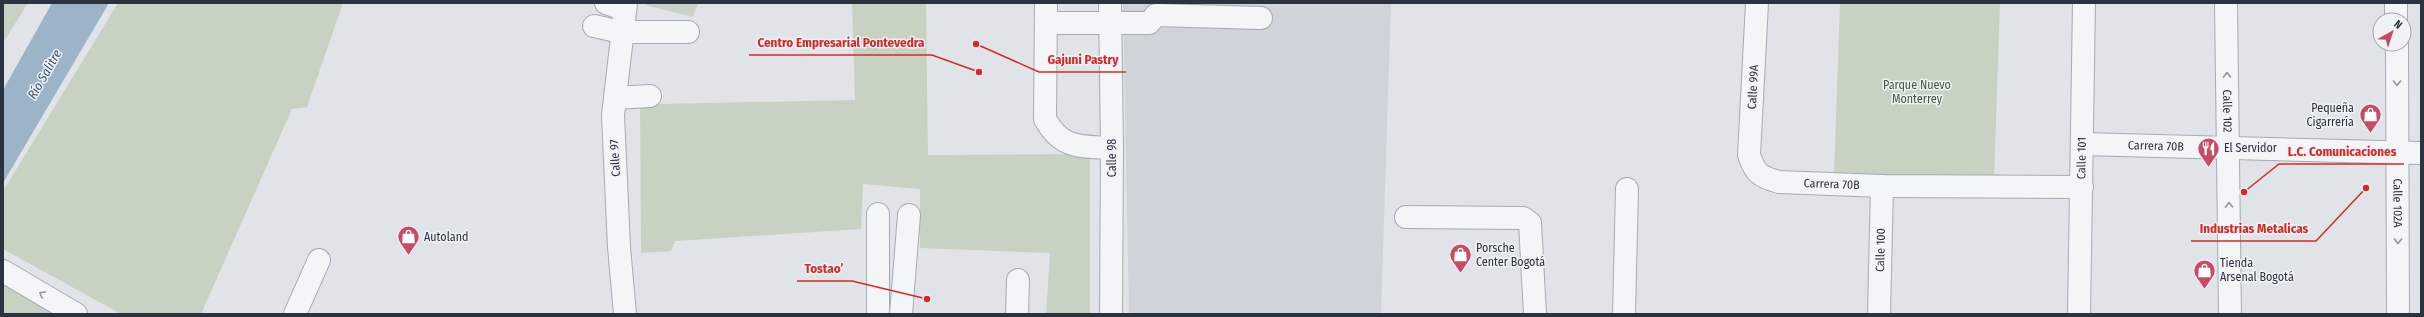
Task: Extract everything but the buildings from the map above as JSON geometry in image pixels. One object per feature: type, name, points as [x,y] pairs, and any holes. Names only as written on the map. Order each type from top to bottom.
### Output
[{"type":"street","name":"Calle 99A","points":[[1754,170],[1749,155],[1757,3]]},
{"type":"street","name":"Calle 101","points":[[2079,314],[2083,144],[2084,3]]},
{"type":"street","name":"Calle 102","points":[[2226,3],[2230,314]]},
{"type":"street","name":"Calle 97","points":[[619,5],[621,32],[613,115],[618,232],[625,314]]},
{"type":"street","points":[[1112,148],[1073,146],[1061,140],[1048,125],[1045,119],[1046,13],[1110,13],[1149,23],[1156,14],[1261,18]]},
{"type":"street","name":"Calle 98","points":[[1110,13],[1112,148],[1111,314]]},
{"type":"street","points":[[594,26],[621,32],[688,32]]},
{"type":"street","name":"Calle 102A","points":[[2397,52],[2398,314]]},
{"type":"street","points":[[614,98],[650,96]]},
{"type":"street","name":"Carrera 70B","points":[[2083,144],[2421,153]]},
{"type":"street","name":"Carrera 70B","points":[[1754,170],[1766,179],[1778,182],[1882,186],[2082,187]]},
{"type":"street","name":"Calle 100","points":[[1879,314],[1882,186]]},
{"type":"street","points":[[1624,314],[1627,190]]},
{"type":"street","points":[[878,214],[878,314]]},
{"type":"street","points":[[901,314],[909,215]]},
{"type":"street","points":[[1406,217],[1523,218],[1528,220],[1530,223],[1535,314]]},
{"type":"street","points":[[295,314],[319,260]]},
{"type":"street","points":[[3,271],[76,314]]},
{"type":"street","points":[[1017,314],[1018,280]]},
{"type":"shaded area","points":[[1123,3],[1391,3],[1381,314],[1129,314]]},
{"type":"green space","points":[[3,3],[28,3],[3,43]]},
{"type":"green space","points":[[118,3],[343,3],[307,107],[292,109],[201,314],[121,314],[3,249],[3,191]]},
{"type":"green space","points":[[647,3],[698,3],[693,17],[646,5]]},
{"type":"green space","points":[[852,3],[926,3],[928,155],[1090,154],[1090,314],[1046,314],[1050,253],[920,248],[920,189],[863,184],[861,229],[675,241],[671,251],[641,253],[640,107],[660,104],[855,100]]},
{"type":"green space","name":"Parque Nuevo Monterrey","points":[[1840,3],[2000,3],[1994,180],[1834,174]]},
{"type":"green space","points":[[3,283],[55,314],[3,314]]},
{"type":"water","name":"Río Salitre","points":[[52,3],[109,3],[3,183],[3,90]]},
{"type":"place","name":"Gajuni Pastry","points":[[976,44]]},
{"type":"place","name":"Centro Empresarial Pontevedra","points":[[979,72]]},
{"type":"place","name":"Pequeña Cigarrería","points":[[2370,134]]},
{"type":"place","name":"El Servidor","points":[[2208,168]]},
{"type":"place","name":"Industrias Metalicas","points":[[2366,188]]},
{"type":"place","name":"L.C. Comunicaciones","points":[[2244,192]]},
{"type":"place","name":"Autoland","points":[[409,256]]},
{"type":"place","name":"Porsche Center Bogotá","points":[[1460,274]]},
{"type":"place","name":"Tienda Arsenal Bogotá","points":[[2204,290]]},
{"type":"place","name":"Tostao’","points":[[927,299]]}]
